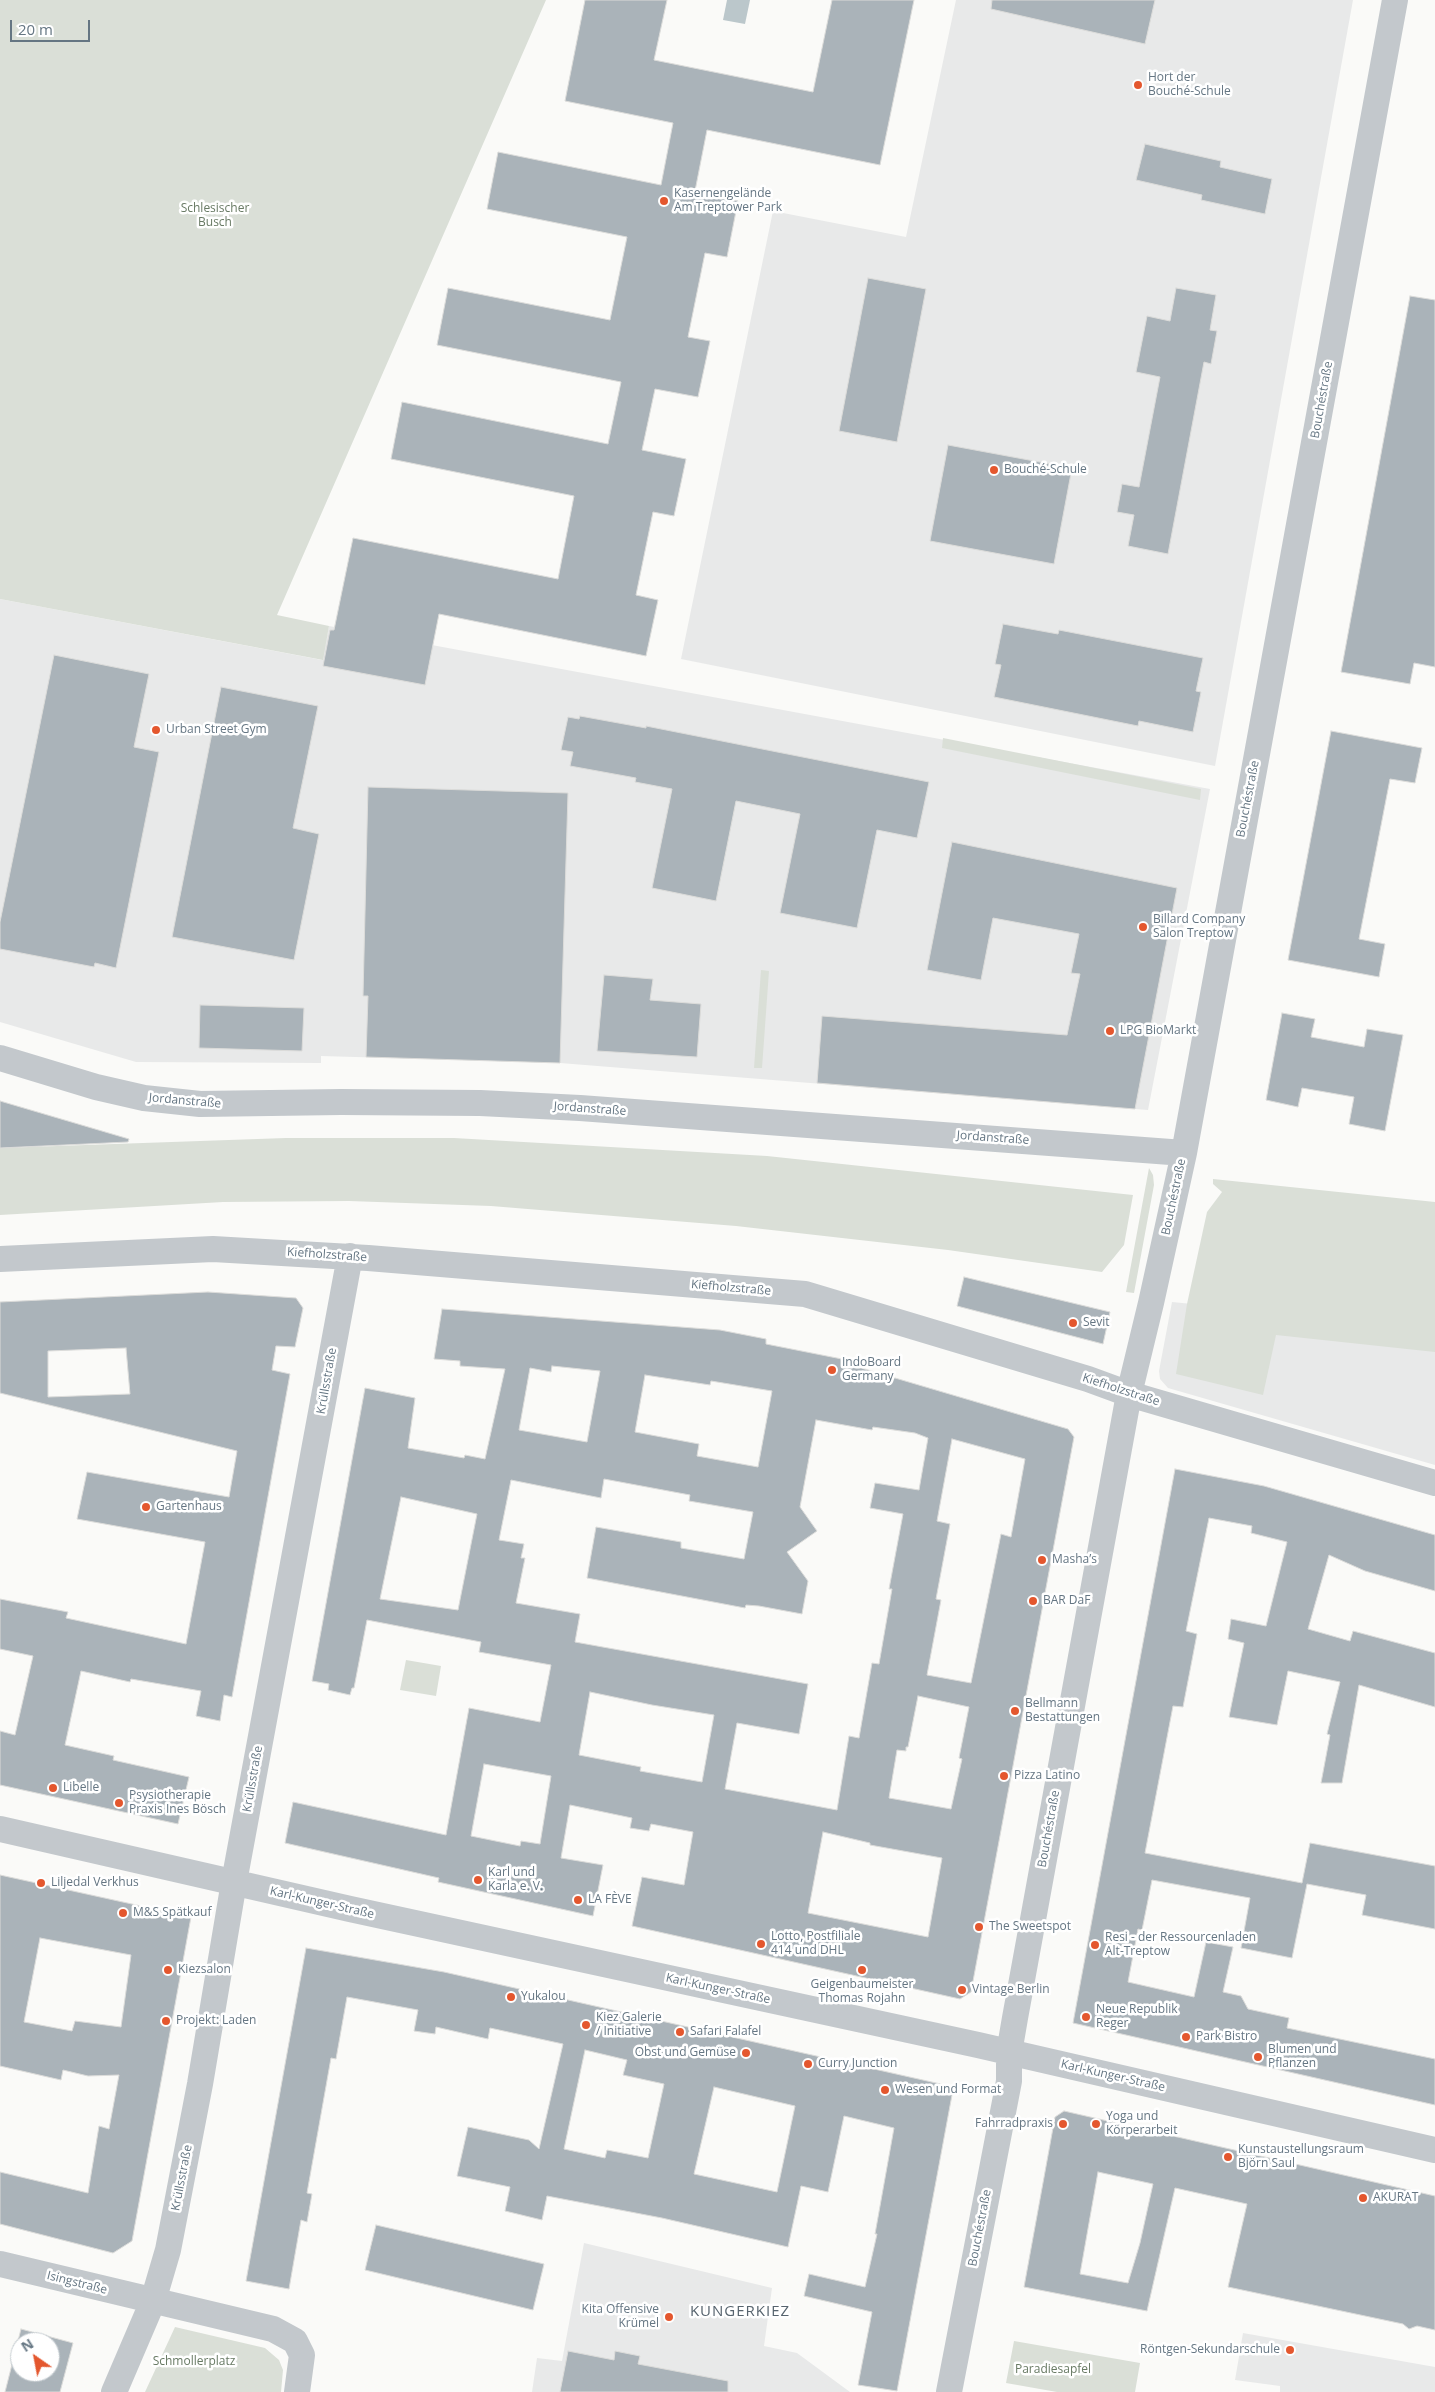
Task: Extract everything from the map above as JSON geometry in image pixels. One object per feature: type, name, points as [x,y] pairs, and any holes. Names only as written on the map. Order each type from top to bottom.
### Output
[{"type":"street","name":"Bouchéstraße","points":[[949,2392],[1009,2080],[1010,2053],[1129,1394],[1184,1153],[1395,0]]},
{"type":"street","name":"Jordanstraße","points":[[0,1058],[96,1087],[144,1098],[200,1104],[480,1103],[580,1108],[1184,1153]]},
{"type":"street","name":"Kiefholzstraße","points":[[0,1259],[213,1249],[350,1256],[805,1294],[1088,1379],[1129,1394],[1435,1483]]},
{"type":"street","name":"Krüllsstraße","points":[[153,2301],[168,2250],[200,2084],[234,1882],[350,1256]]},
{"type":"street","name":"Karl-Kunger-Straße","points":[[0,1829],[1010,2053],[1435,2150]]},
{"type":"street","name":"Isingstraße","points":[[0,2264],[153,2301]]},
{"type":"street","points":[[114,2392],[153,2301],[273,2329],[295,2341],[302,2355],[297,2392]]},
{"type":"shaded area","points":[[727,0],[750,0],[745,24],[723,20]]},
{"type":"shaded area","name":"Bouché-Schule","points":[[956,0],[1353,0],[1215,766],[681,659],[773,211],[906,237]]},
{"type":"shaded area","points":[[0,599],[322,660],[329,626],[1210,789],[1148,1110],[560,1063],[321,1056],[321,1063],[136,1062],[0,1022]]},
{"type":"shaded area","points":[[1172,1302],[1435,1328],[1435,1465],[1168,1388],[1160,1379],[1159,1371]]},
{"type":"shaded area","name":"Kita Offensive Krümel","points":[[584,2243],[772,2288],[764,2346],[797,2353],[850,2392],[532,2392],[537,2358],[562,2361]]},
{"type":"shaded area","name":"Röntgen-Sekundarschule","points":[[1243,2333],[1435,2367],[1435,2392],[1280,2392],[1280,2386],[1235,2380]]},
{"type":"green space","name":"Schlesischer Busch","points":[[0,0],[546,0],[277,615],[329,626],[323,660],[0,599]]},
{"type":"green space","points":[[943,738],[1201,789],[1200,800],[942,748]]},
{"type":"green space","points":[[761,970],[769,971],[762,1068],[754,1068]]},
{"type":"green space","points":[[286,1138],[454,1138],[767,1156],[1133,1195],[1124,1245],[1102,1272],[948,1250],[736,1226],[491,1206],[349,1201],[223,1202],[0,1215],[0,1148]]},
{"type":"green space","points":[[1149,1168],[1153,1175],[1154,1185],[1134,1293],[1126,1292]]},
{"type":"green space","points":[[1213,1179],[1435,1202],[1435,1352],[1276,1335],[1263,1395],[1176,1374],[1187,1304],[1207,1212],[1222,1192],[1213,1184]]},
{"type":"green space","points":[[406,1660],[441,1666],[436,1696],[400,1690]]},
{"type":"green space","name":"Schmollerplatz","points":[[175,2327],[265,2348],[279,2360],[283,2370],[281,2392],[145,2392]]},
{"type":"green space","name":"Paradiesapfel","points":[[1014,2341],[1140,2363],[1135,2392],[1057,2392],[1006,2383]]},
{"type":"building","points":[[585,0],[667,0],[654,60],[813,92],[832,0],[914,0],[880,165],[707,130],[695,191],[738,201],[727,257],[705,253],[688,337],[710,341],[698,397],[655,389],[642,450],[686,459],[674,516],[653,512],[636,595],[658,600],[646,656],[439,614],[425,685],[323,666],[330,630],[334,630],[353,538],[558,579],[574,496],[391,459],[402,402],[608,444],[621,382],[437,345],[448,288],[610,320],[627,237],[487,209],[498,152],[661,185],[673,123],[565,101]]},
{"type":"building","points":[[992,0],[1155,0],[1145,44],[991,9]]},
{"type":"building","points":[[1145,144],[1221,161],[1220,167],[1272,179],[1265,214],[1201,200],[1202,195],[1136,180]]},
{"type":"building","points":[[868,278],[926,289],[897,442],[839,431]]},
{"type":"building","points":[[1176,288],[1216,295],[1210,330],[1217,331],[1211,364],[1204,362],[1168,554],[1128,546],[1134,515],[1117,512],[1122,484],[1139,487],[1160,377],[1136,372],[1147,316],[1170,321]]},
{"type":"building","points":[[1410,296],[1435,300],[1435,667],[1414,663],[1410,684],[1341,672]]},
{"type":"building","points":[[948,445],[1072,468],[1054,564],[930,541]]},
{"type":"building","points":[[1003,624],[1058,634],[1059,630],[1203,658],[1196,691],[1201,692],[1193,732],[1139,721],[1138,726],[994,697],[1001,665],[995,664]]},
{"type":"building","points":[[54,655],[149,674],[134,747],[159,752],[116,968],[95,963],[94,967],[0,949],[0,922]]},
{"type":"building","points":[[221,687],[318,706],[293,828],[319,834],[294,960],[172,937]]},
{"type":"building","points":[[580,716],[646,728],[646,726],[929,782],[917,838],[877,830],[857,928],[780,913],[800,814],[736,801],[716,901],[652,888],[672,789],[635,782],[636,778],[570,766],[573,752],[561,750],[568,717],[579,719]]},
{"type":"building","points":[[1331,731],[1422,748],[1415,783],[1390,779],[1359,939],[1385,944],[1379,977],[1288,960]]},
{"type":"building","points":[[368,787],[568,793],[560,1063],[366,1057],[368,996],[363,996]]},
{"type":"building","points":[[952,842],[1177,888],[1135,1109],[817,1083],[822,1016],[1067,1035],[1080,974],[1071,973],[1079,934],[993,918],[981,980],[927,970]]},
{"type":"building","points":[[604,975],[653,979],[650,1000],[701,1004],[697,1057],[597,1051]]},
{"type":"building","points":[[200,1005],[304,1008],[302,1051],[199,1048]]},
{"type":"building","points":[[1282,1013],[1315,1019],[1311,1037],[1364,1047],[1367,1029],[1403,1035],[1385,1131],[1349,1124],[1354,1097],[1302,1088],[1298,1107],[1266,1100]]},
{"type":"building","points":[[0,1101],[129,1139],[128,1142],[0,1148]]},
{"type":"building","points":[[964,1277],[1110,1312],[1103,1344],[957,1306]]},
{"type":"building","points":[[208,1292],[296,1298],[303,1308],[295,1347],[276,1346],[272,1370],[290,1374],[232,1697],[224,1695],[220,1721],[196,1716],[201,1691],[131,1679],[130,1682],[81,1671],[65,1745],[114,1756],[113,1760],[189,1777],[178,1824],[0,1785],[0,1731],[15,1735],[33,1656],[0,1649],[0,1599],[68,1612],[66,1618],[186,1644],[205,1542],[77,1519],[87,1472],[229,1497],[237,1451],[0,1393],[0,1302]],"holes":[[[126,1348],[130,1394],[48,1397],[48,1351]]]},
{"type":"building","points":[[442,1309],[720,1330],[766,1339],[766,1344],[852,1361],[851,1365],[1068,1429],[1074,1437],[971,1992],[960,1999],[632,1926],[642,1877],[684,1885],[693,1832],[651,1824],[649,1831],[630,1828],[632,1818],[570,1805],[561,1858],[603,1865],[593,1916],[438,1882],[439,1878],[285,1843],[293,1802],[446,1835],[469,1708],[540,1722],[551,1665],[479,1652],[481,1642],[367,1620],[354,1688],[352,1688],[350,1695],[328,1690],[329,1684],[312,1681],[365,1388],[415,1398],[408,1448],[464,1458],[465,1455],[485,1459],[505,1369],[460,1366],[460,1361],[434,1359]],"holes":[[[552,1366],[600,1371],[587,1442],[519,1430],[530,1368],[551,1372]],[[645,1375],[710,1385],[711,1381],[772,1391],[758,1467],[697,1456],[699,1444],[635,1432]],[[816,1420],[872,1430],[873,1427],[915,1433],[928,1438],[919,1490],[875,1483],[870,1508],[903,1514],[889,1589],[892,1589],[879,1664],[872,1663],[859,1738],[849,1736],[837,1810],[725,1789],[737,1723],[799,1734],[808,1684],[575,1642],[580,1614],[516,1603],[525,1558],[521,1558],[524,1544],[499,1540],[511,1480],[601,1498],[604,1479],[690,1495],[689,1501],[753,1512],[744,1559],[681,1548],[681,1542],[596,1527],[587,1578],[745,1608],[746,1605],[759,1606],[802,1614],[808,1581],[787,1552],[817,1531],[800,1507]],[[952,1439],[1025,1459],[1011,1537],[1001,1534],[971,1683],[927,1675],[941,1600],[936,1599],[950,1524],[937,1521]],[[401,1497],[477,1514],[458,1610],[380,1599]],[[590,1692],[714,1715],[702,1782],[640,1771],[641,1767],[579,1755]],[[918,1696],[969,1707],[959,1758],[962,1759],[951,1809],[889,1798],[897,1750],[906,1751],[906,1747],[908,1747]],[[484,1764],[551,1776],[540,1844],[521,1841],[520,1846],[471,1836]],[[823,1832],[870,1843],[870,1845],[942,1858],[928,1937],[808,1913]]]},
{"type":"building","points":[[1175,1469],[1264,1486],[1435,1535],[1435,1591],[1365,1571],[1329,1555],[1308,1629],[1350,1641],[1353,1631],[1435,1653],[1435,1707],[1359,1685],[1342,1783],[1321,1783],[1330,1735],[1327,1734],[1340,1682],[1288,1671],[1277,1725],[1229,1717],[1244,1643],[1228,1639],[1231,1619],[1266,1626],[1287,1542],[1251,1533],[1252,1526],[1209,1518],[1186,1631],[1197,1634],[1183,1707],[1173,1706],[1145,1853],[1302,1883],[1310,1843],[1435,1866],[1435,1929],[1362,1915],[1366,1895],[1307,1884],[1292,1958],[1241,1948],[1250,1898],[1152,1880],[1142,1930],[1138,1929],[1128,1982],[1194,1997],[1206,1942],[1233,1947],[1223,1992],[1241,1996],[1248,2009],[1289,2018],[1287,2028],[1435,2059],[1435,2105],[1073,2023]]},
{"type":"building","points":[[0,1875],[191,1917],[132,2241],[113,2253],[0,2224],[0,2172],[88,2193],[99,2126],[109,2129],[119,2075],[88,2076],[63,2070],[61,2080],[0,2066]],"holes":[[[40,1938],[131,1955],[121,2027],[75,2021],[72,2031],[24,2022]]]},
{"type":"building","points":[[306,1948],[444,1972],[945,2085],[952,2095],[897,2391],[858,2385],[872,2312],[804,2296],[809,2274],[865,2287],[877,2234],[875,2234],[894,2128],[844,2116],[828,2192],[801,2186],[788,2247],[662,2218],[547,2196],[542,2220],[505,2211],[510,2187],[457,2176],[468,2127],[529,2140],[539,2149],[563,2044],[490,2028],[488,2039],[436,2027],[435,2034],[414,2031],[418,2010],[347,1997],[336,2059],[331,2058],[307,2193],[312,2194],[307,2222],[301,2220],[289,2289],[246,2281]],"holes":[[[585,2050],[627,2060],[623,2075],[664,2084],[648,2158],[607,2150],[605,2158],[564,2149]],[[714,2087],[795,2106],[777,2192],[694,2174]]]},
{"type":"building","points":[[1064,2111],[1435,2196],[1435,2330],[1417,2326],[1409,2329],[1403,2324],[1228,2287],[1247,2204],[1175,2188],[1147,2311],[1024,2287],[1055,2117]],"holes":[[[1098,2172],[1153,2184],[1140,2243],[1128,2283],[1080,2274]]]},
{"type":"building","points":[[376,2225],[544,2264],[533,2310],[365,2270]]},
{"type":"building","points":[[21,2329],[32,2332],[20,2332]]},
{"type":"building","points":[[60,2340],[73,2343],[60,2392],[5,2392],[10,2372],[10,2382],[60,2382]]},
{"type":"building","points":[[568,2351],[614,2360],[615,2351],[640,2356],[638,2364],[728,2381],[728,2392],[560,2392]]},
{"type":"place","name":"Hort der Bouché-Schule","points":[[1138,85]]},
{"type":"place","name":"Kasernengelände Am Treptower Park","points":[[664,201]]},
{"type":"place","name":"Bouché-Schule","points":[[994,470]]},
{"type":"place","name":"Urban Street Gym","points":[[156,730]]},
{"type":"place","name":"Billard Company Salon Treptow","points":[[1143,927]]},
{"type":"place","name":"LPG BioMarkt","points":[[1110,1031]]},
{"type":"place","name":"Sevit","points":[[1073,1323]]},
{"type":"place","name":"IndoBoard Germany","points":[[832,1370]]},
{"type":"place","name":"Gartenhaus","points":[[146,1507]]},
{"type":"place","name":"Masha’s","points":[[1042,1560]]},
{"type":"place","name":"BAR DaF","points":[[1033,1601]]},
{"type":"place","name":"Bellmann Bestattungen","points":[[1015,1711]]},
{"type":"place","name":"Pizza Latino","points":[[1004,1776]]},
{"type":"place","name":"Libelle","points":[[53,1788]]},
{"type":"place","name":"Psysiotherapie Praxis Ines Bösch","points":[[119,1803]]},
{"type":"place","name":"Karl und Karla e. V.","points":[[478,1880]]},
{"type":"place","name":"Liljedal Verkhus","points":[[41,1883]]},
{"type":"place","name":"LA FÈVE","points":[[578,1900]]},
{"type":"place","name":"M&S Spätkauf","points":[[123,1913]]},
{"type":"place","name":"The Sweetspot","points":[[979,1927]]},
{"type":"place","name":"Lotto, Postfiliale 414 und DHL","points":[[761,1944]]},
{"type":"place","name":"Resi - der Ressourcenladen Alt-Treptow","points":[[1095,1945]]},
{"type":"place","name":"Kiezsalon","points":[[168,1970]]},
{"type":"place","name":"Geigenbaumeister Thomas Rojahn","points":[[862,1970]]},
{"type":"place","name":"Vintage Berlin","points":[[962,1990]]},
{"type":"place","name":"Yukalou","points":[[511,1997]]},
{"type":"place","name":"Neue Republik Reger","points":[[1086,2017]]},
{"type":"place","name":"Projekt: Laden","points":[[166,2021]]},
{"type":"place","name":"Kiez Galerie / Initiative","points":[[586,2025]]},
{"type":"place","name":"Safari Falafel","points":[[680,2032]]},
{"type":"place","name":"Park Bistro","points":[[1186,2037]]},
{"type":"place","name":"Obst und Gemüse","points":[[746,2053]]},
{"type":"place","name":"Blumen und Pflanzen","points":[[1258,2057]]},
{"type":"place","name":"Curry Junction","points":[[808,2064]]},
{"type":"place","name":"Wesen und Format","points":[[885,2090]]},
{"type":"place","name":"Fahrradpraxis","points":[[1063,2124]]},
{"type":"place","name":"Yoga und Körperarbeit","points":[[1096,2124]]},
{"type":"place","name":"Kunstaustellungsraum Björn Saul","points":[[1228,2157]]},
{"type":"place","name":"AKURAT","points":[[1363,2198]]},
{"type":"place","name":"Kita Offensive Krümel","points":[[669,2317]]},
{"type":"place","name":"Röntgen-Sekundarschule","points":[[1290,2350]]},
{"type":"district","name":"KUNGERKIEZ","points":[[740,2312]]}]
